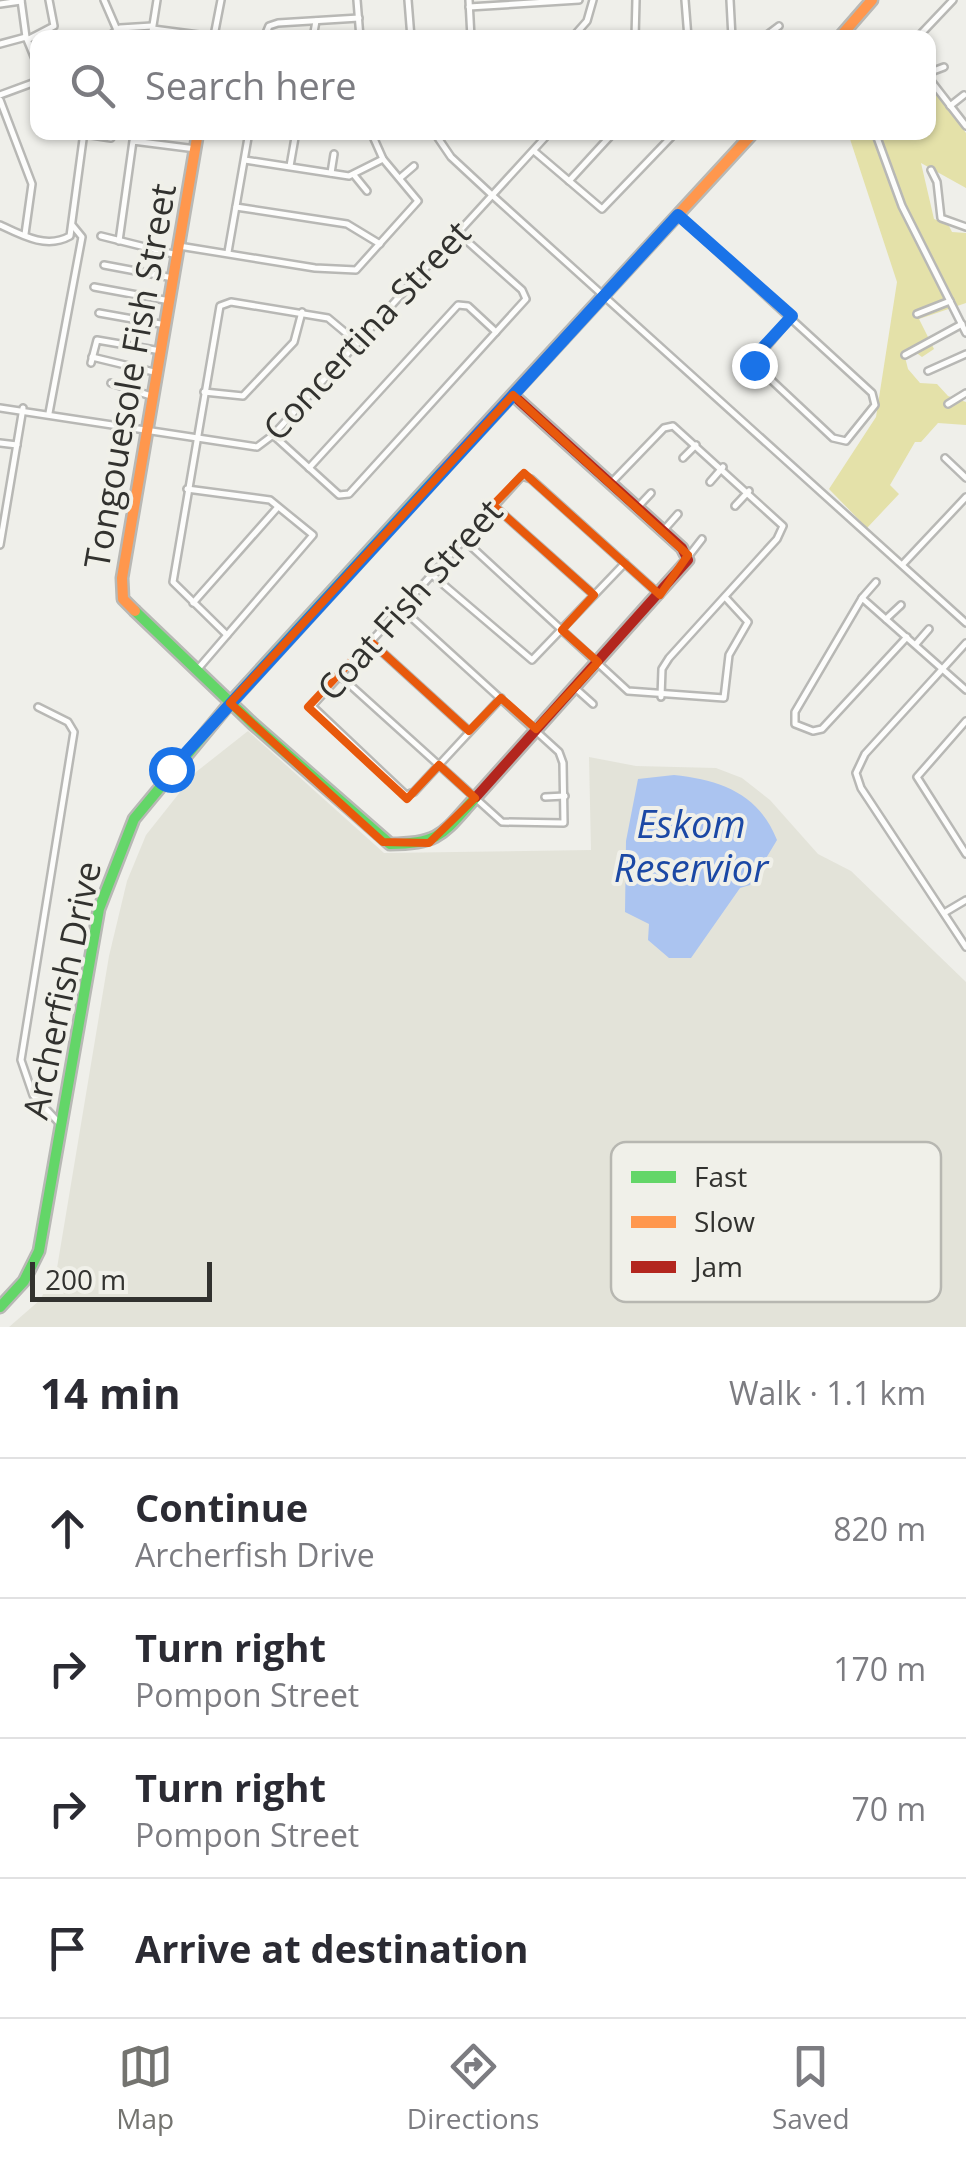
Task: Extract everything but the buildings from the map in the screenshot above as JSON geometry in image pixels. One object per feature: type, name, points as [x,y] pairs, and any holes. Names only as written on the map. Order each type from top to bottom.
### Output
[{"type":"street","points":[[0,4],[21,0],[30,46]]},
{"type":"street","points":[[45,30],[54,26],[49,0]]},
{"type":"street","points":[[104,0],[116,30],[171,30]]},
{"type":"street","points":[[152,30],[157,0]]},
{"type":"street","points":[[215,30],[221,0]]},
{"type":"street","points":[[357,0],[360,30]]},
{"type":"street","points":[[408,0],[410,30]]},
{"type":"street","points":[[471,30],[469,3],[578,0]]},
{"type":"street","points":[[579,30],[587,21],[593,0]]},
{"type":"street","points":[[636,0],[636,30]]},
{"type":"street","points":[[685,0],[687,30]]},
{"type":"street","points":[[730,0],[732,30]]},
{"type":"street","points":[[846,30],[872,0]]},
{"type":"street","points":[[925,30],[953,0]]},
{"type":"street","points":[[269,30],[272,24],[359,18]]},
{"type":"street","points":[[314,30],[316,20]]},
{"type":"street","points":[[774,30],[779,26]]},
{"type":"street","points":[[0,44],[30,37]]},
{"type":"street","points":[[936,71],[944,67]]},
{"type":"street","points":[[25,234],[32,184],[0,97],[30,84]]},
{"type":"street","points":[[936,86],[966,126]]},
{"type":"street","points":[[950,106],[964,96]]},
{"type":"street","points":[[0,225],[37,242],[58,242],[70,236],[83,140]]},
{"type":"street","name":"Tongouesole Fish Street","points":[[197,140],[122,578],[122,599],[387,844],[432,842],[683,570],[688,557]]},
{"type":"street","points":[[228,252],[248,140]]},
{"type":"street","points":[[290,166],[295,140]]},
{"type":"street","points":[[101,236],[178,250],[228,252],[352,271],[418,204],[416,194],[383,158],[375,140]]},
{"type":"street","points":[[440,140],[493,196],[966,623]]},
{"type":"street","name":"Concertina Street","points":[[0,408],[23,408],[250,448],[273,435],[543,140]]},
{"type":"street","points":[[569,181],[607,140]]},
{"type":"street","points":[[534,150],[597,208],[606,208],[669,140]]},
{"type":"street","name":"Archerfish Drive","points":[[0,1307],[24,1281],[39,1251],[95,924],[111,868],[149,796],[230,702],[747,140]]},
{"type":"street","points":[[878,140],[902,206],[966,332]]},
{"type":"street","points":[[120,241],[133,142],[196,148]]},
{"type":"street","points":[[332,173],[334,154]]},
{"type":"street","points":[[245,160],[354,175],[383,158]]},
{"type":"street","points":[[400,178],[414,166]]},
{"type":"street","points":[[931,170],[937,182],[941,218],[966,227]]},
{"type":"street","points":[[354,175],[367,191]]},
{"type":"street","points":[[236,207],[347,224],[380,244]]},
{"type":"street","points":[[678,215],[792,316],[875,398],[846,441],[833,438],[754,364],[792,316]]},
{"type":"street","points":[[50,413],[82,237],[72,226]]},
{"type":"street","points":[[273,435],[338,495],[346,496],[524,302],[526,294],[458,233]]},
{"type":"street","points":[[104,265],[174,278]]},
{"type":"street","points":[[94,287],[170,302]]},
{"type":"street","points":[[917,314],[950,302]]},
{"type":"street","points":[[226,635],[173,582],[222,304],[302,312],[334,321],[358,343]]},
{"type":"street","points":[[309,468],[458,306],[468,306],[496,332]]},
{"type":"street","points":[[99,312],[166,325]]},
{"type":"street","points":[[204,392],[243,396],[294,342],[302,312]]},
{"type":"street","points":[[905,355],[962,324]]},
{"type":"street","points":[[158,373],[91,360],[98,340],[162,350]]},
{"type":"street","points":[[928,371],[966,354]]},
{"type":"street","points":[[111,382],[154,398]]},
{"type":"street","points":[[948,404],[966,393]]},
{"type":"street","points":[[513,394],[688,557],[702,539]]},
{"type":"street","points":[[0,545],[23,408]]},
{"type":"street","points":[[610,484],[664,428],[674,427],[780,518],[784,529],[666,662],[661,697]]},
{"type":"street","points":[[0,443],[18,445]]},
{"type":"street","points":[[683,458],[696,446]]},
{"type":"street","points":[[945,458],[966,478]]},
{"type":"street","points":[[710,482],[722,467]]},
{"type":"street","name":"Coat Fish Street","points":[[501,698],[413,793],[398,790],[314,712],[314,700],[492,505],[526,476],[660,595]]},
{"type":"street","points":[[187,489],[266,499],[311,532],[312,539],[196,671]]},
{"type":"street","points":[[734,506],[748,491]]},
{"type":"street","points":[[637,508],[651,493]]},
{"type":"street","points":[[902,564],[966,497]]},
{"type":"street","points":[[492,505],[594,596]]},
{"type":"street","points":[[193,603],[278,507]]},
{"type":"street","points":[[662,531],[678,514]]},
{"type":"street","points":[[463,539],[628,691],[661,697],[724,698],[728,655],[748,622],[726,598]]},
{"type":"street","points":[[432,574],[528,660],[539,656],[625,562]]},
{"type":"street","points":[[876,582],[862,598],[795,712],[798,726],[813,732],[822,729],[906,637]]},
{"type":"street","points":[[862,598],[966,690]]},
{"type":"street","points":[[886,619],[901,605]]},
{"type":"street","points":[[339,675],[507,825],[559,825],[566,821],[562,757],[536,728],[401,608]]},
{"type":"street","points":[[916,644],[930,628]]},
{"type":"street","points":[[370,641],[469,731]]},
{"type":"street","points":[[966,643],[865,754],[856,773],[861,788],[966,947]]},
{"type":"street","points":[[574,688],[593,704]]},
{"type":"street","points":[[38,707],[68,722],[74,732],[21,1060],[33,1095],[61,1125]]},
{"type":"street","points":[[966,721],[918,775],[966,854]]},
{"type":"street","points":[[545,796],[565,796]]},
{"type":"street","points":[[944,913],[966,900]]},
{"type":"highlighted area","points":[[513,395],[688,555],[660,595],[524,473],[493,505],[594,595],[562,630],[598,662],[536,729],[501,698],[469,731],[370,641],[308,707],[407,799],[439,765],[475,798],[429,843],[383,842],[230,703]]},
{"type":"shaded area","points":[[936,92],[966,133],[966,188],[921,163],[934,219],[948,224],[952,232],[966,233],[966,303],[919,319],[934,349],[922,357],[914,351],[905,357],[908,369],[920,383],[937,384],[948,396],[966,402],[966,425],[938,423],[921,442],[915,442],[890,485],[899,494],[867,528],[829,489],[876,417],[897,282],[850,140],[936,140]]},
{"type":"shaded area","points":[[248,731],[384,853],[591,850],[589,757],[636,766],[716,768],[742,778],[770,800],[818,854],[851,871],[966,982],[966,1327],[9,1327],[40,1300],[57,1268],[109,956],[127,881],[146,835],[196,772]]},
{"type":"water","name":"Eskom Reservior","points":[[674,775],[736,792],[760,811],[777,840],[750,885],[740,888],[691,958],[669,958],[648,940],[649,924],[625,912],[626,841],[638,779]]},
{"type":"traffic: fast","points":[[0,1307],[24,1281],[39,1251],[99,909],[134,819],[230,703],[442,471]]},
{"type":"traffic: fast","points":[[135,611],[253,724],[390,844],[431,839],[456,820],[476,797]]},
{"type":"traffic: slow","points":[[846,30],[872,0]]},
{"type":"traffic: slow","points":[[135,611],[123,599],[122,578],[197,140]]},
{"type":"traffic: slow","points":[[442,471],[747,140]]},
{"type":"traffic: jam","points":[[476,797],[688,560],[682,548],[513,395]]},
{"type":"route","points":[[171,769],[678,215],[792,316],[756,355],[754,365]]}]
